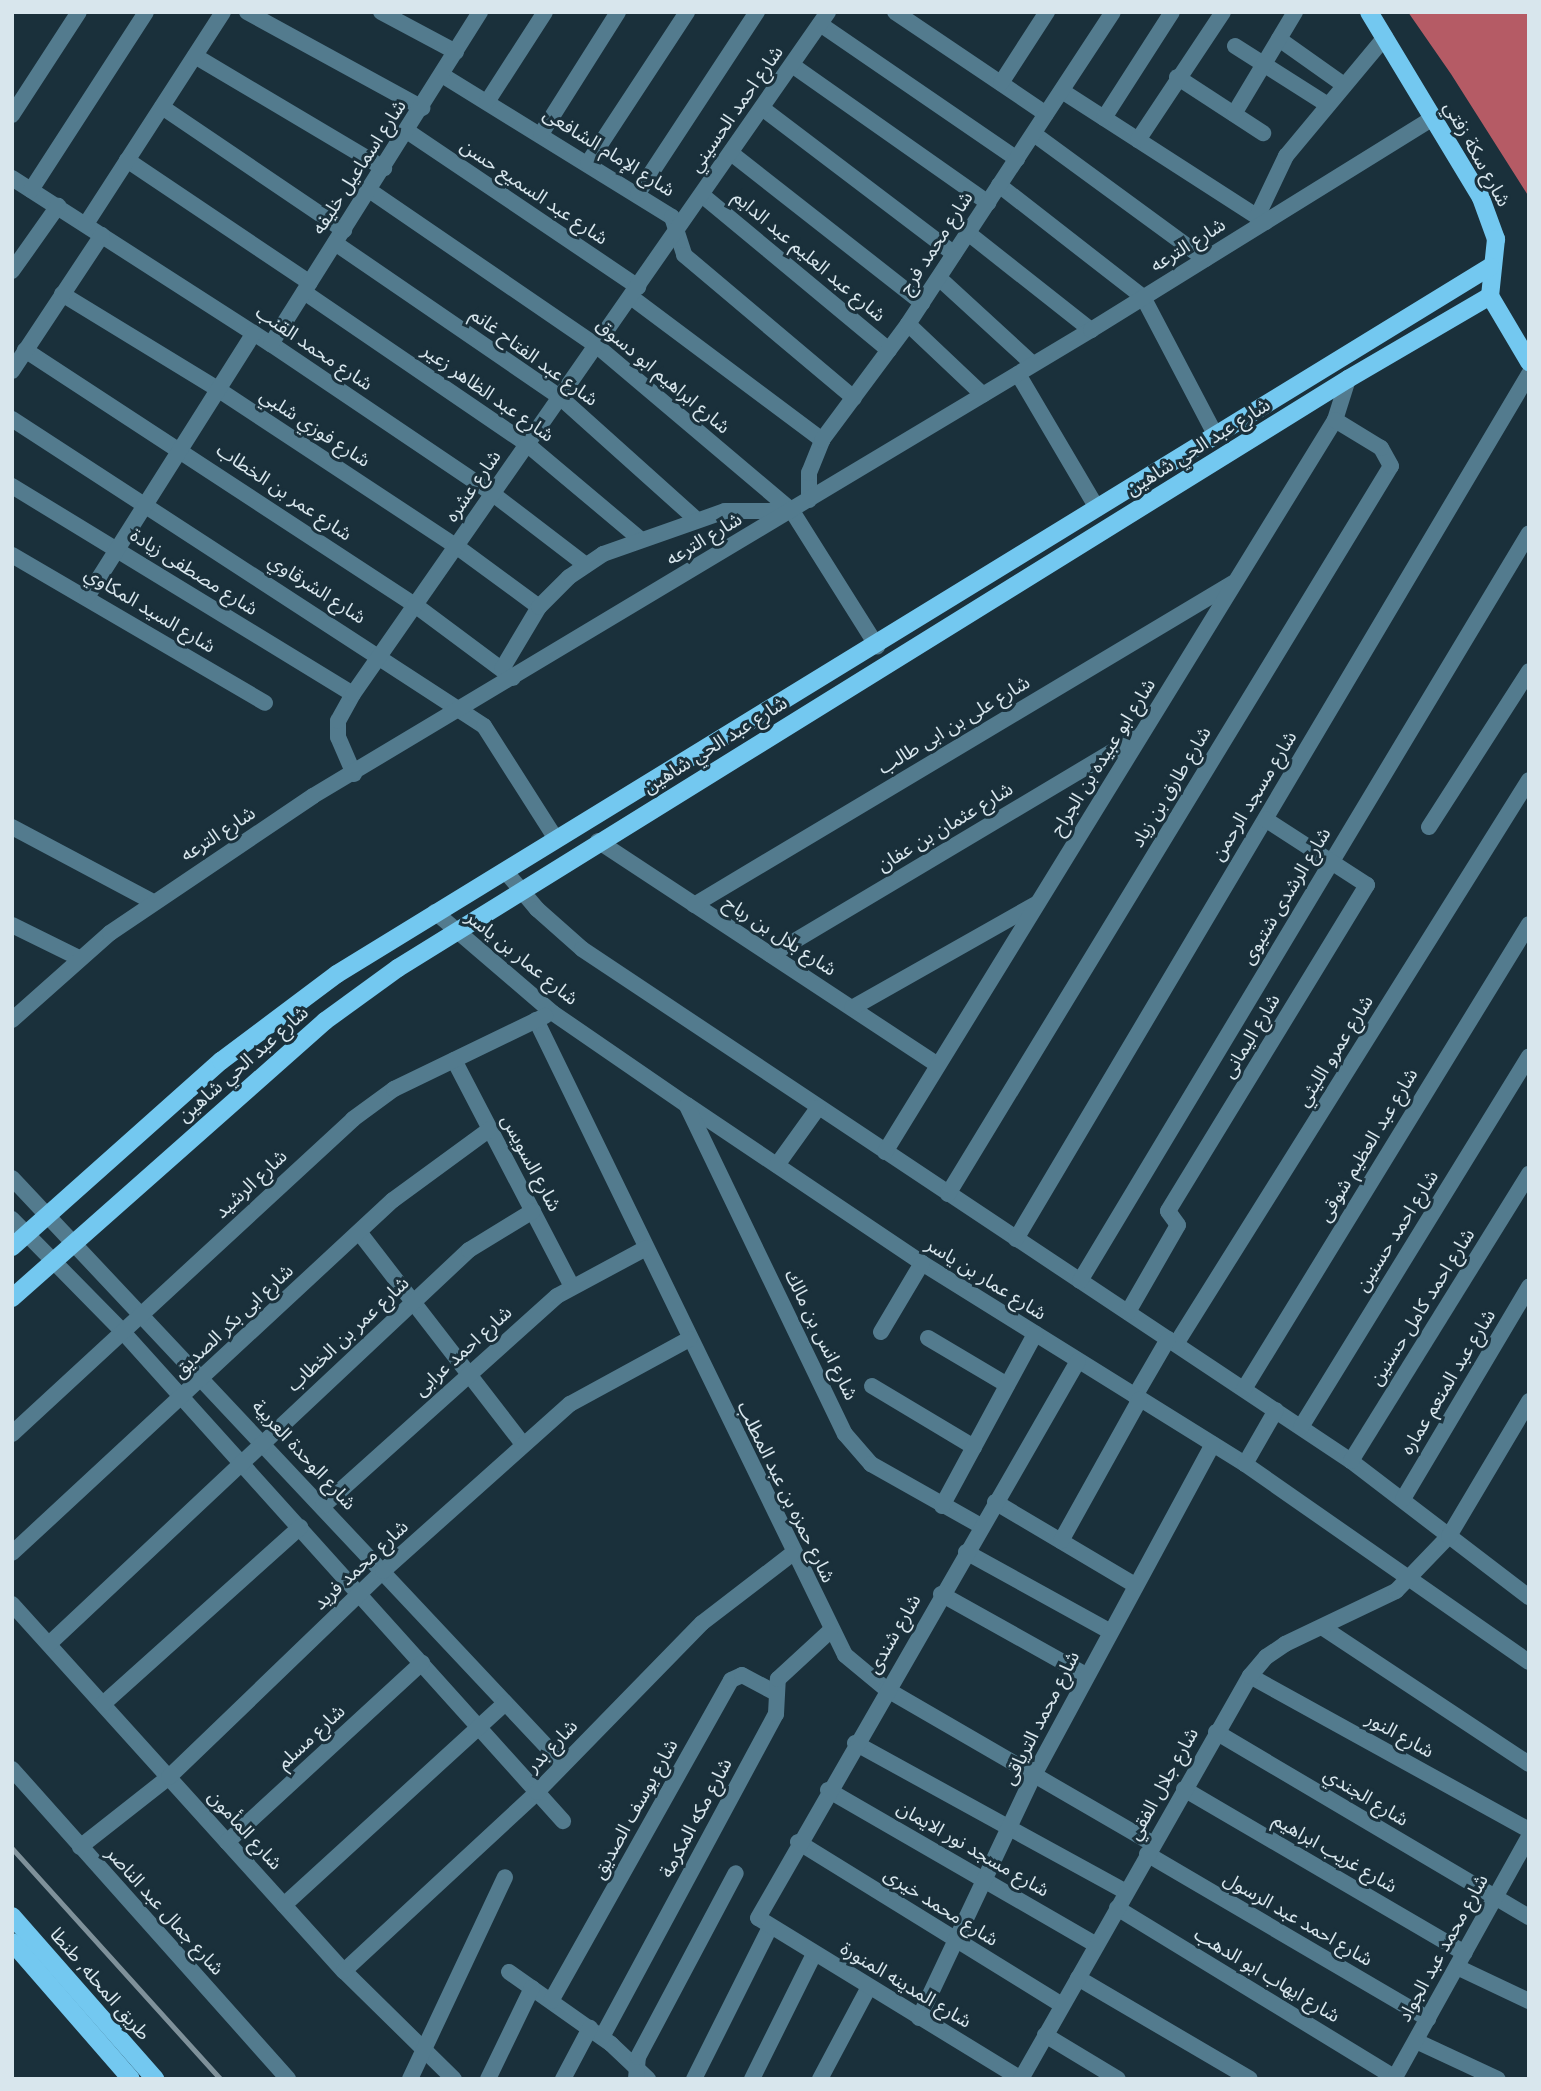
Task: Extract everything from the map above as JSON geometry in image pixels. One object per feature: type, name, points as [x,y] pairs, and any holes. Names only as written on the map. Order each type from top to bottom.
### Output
[{"type":"main road","name":"شارع سكة زفتي","points":[[1369,12],[1434,117],[1490,219],[1496,239],[1490,267],[1490,296]]},
{"type":"main road","name":"شارع عبد الحي شاهين","points":[[12,1247],[221,1061],[337,974],[435,912],[877,646],[1215,434],[1490,267]]},
{"type":"main road","name":"شارع عبد الحي شاهين","points":[[12,1298],[325,1021],[455,932],[1348,379],[1490,296]]},
{"type":"main road","points":[[1490,296],[1529,362]]},
{"type":"main road","name":"طريق المحله, طنطا","points":[[12,1916],[155,2079]]},
{"type":"main road","name":"طريق المحله, طنطا","points":[[12,1942],[131,2079]]},
{"type":"street","points":[[12,114],[79,12]]},
{"type":"street","points":[[31,190],[146,12]]},
{"type":"street","points":[[86,224],[223,12]]},
{"type":"street","points":[[247,12],[422,108]]},
{"type":"street","points":[[381,12],[456,52]]},
{"type":"street","name":"شارع اسماعيل خليفه","points":[[271,344],[481,12]]},
{"type":"street","points":[[487,102],[545,12]]},
{"type":"street","points":[[541,134],[618,12]]},
{"type":"street","points":[[588,163],[687,12]]},
{"type":"street","points":[[638,193],[757,12]]},
{"type":"street","points":[[895,12],[1046,114]]},
{"type":"street","points":[[1001,83],[1047,12]]},
{"type":"street","name":"شارع محمد فرج","points":[[810,500],[809,473],[822,439],[908,324],[1113,12]]},
{"type":"street","points":[[1104,118],[1172,12]]},
{"type":"street","points":[[1138,140],[1177,77],[1223,12]]},
{"type":"street","points":[[1234,114],[1295,12]]},
{"type":"street","points":[[824,18],[1017,159]]},
{"type":"street","name":"شارع احمد الحسيني","points":[[678,229],[824,18]]},
{"type":"street","points":[[1062,91],[1261,219],[1276,171],[1385,37]]},
{"type":"street","points":[[1279,39],[1344,85]]},
{"type":"street","points":[[1235,46],[1328,105]]},
{"type":"street","points":[[195,56],[384,168]]},
{"type":"street","points":[[792,65],[988,203]]},
{"type":"street","name":"شارع الإمام الشافعى","points":[[442,75],[672,216],[684,255],[854,398]]},
{"type":"street","points":[[1177,77],[1262,132]]},
{"type":"street","name":"شارع عبد الفتاح غانم","points":[[162,107],[561,398],[696,519]]},
{"type":"street","points":[[762,108],[954,254]]},
{"type":"street","name":"شارع الترعه","points":[[12,1020],[79,958],[153,902],[354,775],[463,710],[507,673],[792,511],[1091,330],[1205,259],[1261,219],[1434,117]]},
{"type":"street","name":"شارع عبد السميع حسن","points":[[407,131],[635,292],[822,439]]},
{"type":"street","points":[[1034,134],[1205,259]]},
{"type":"street","points":[[731,153],[922,303]]},
{"type":"street","name":"شارع عبد الظاهر زعير","points":[[127,160],[528,444],[640,539]]},
{"type":"street","name":"شارع محمد القنب","points":[[12,178],[271,344],[493,494],[586,565]]},
{"type":"street","points":[[999,185],[1143,297],[1215,434]]},
{"type":"street","name":"شارع ابراهيم ابو دسوق","points":[[369,190],[597,346],[792,511],[877,646]]},
{"type":"street","name":"شارع عبد العليم عبد الدايم","points":[[702,195],[889,350]]},
{"type":"street","points":[[12,271],[58,206]]},
{"type":"street","name":"شارع عشره","points":[[354,775],[338,737],[338,721],[353,694],[378,654],[457,546],[678,229]]},
{"type":"street","points":[[968,233],[1091,330]]},
{"type":"street","points":[[12,371],[103,234]]},
{"type":"street","points":[[939,278],[1033,364]]},
{"type":"street","name":"شارع فوزي شلبي","points":[[62,294],[219,390],[457,546],[539,607]]},
{"type":"street","points":[[908,324],[983,395]]},
{"type":"street","points":[[87,597],[254,333]]},
{"type":"street","name":"شارع عمر بن الخطاب","points":[[25,351],[181,449],[415,605],[507,673]]},
{"type":"street","points":[[1018,374],[1097,508]]},
{"type":"street","name":"شارع مسجد الرحمن","points":[[1016,1239],[1529,374]]},
{"type":"street","name":"شارع ابو عبيده بن الجراح","points":[[885,1152],[1335,420],[1348,379]]},
{"type":"street","name":"شارع الشرقاوي","points":[[12,419],[147,503],[463,710],[499,746],[556,839]]},
{"type":"street","name":"شارع طارق بن زياد","points":[[948,1194],[1391,466],[1381,448],[1335,420]]},
{"type":"street","name":"شارع مصطفى زيادة","points":[[12,486],[353,694]]},
{"type":"street","points":[[507,673],[539,607],[586,565],[640,539],[696,519],[745,508],[792,511]]},
{"type":"street","name":"شارع الرشدى شتيوى","points":[[1080,1282],[1529,533]]},
{"type":"street","name":"شارع السيد المكاوي","points":[[12,555],[265,703]]},
{"type":"street","name":"شارع على بن ابى طالب","points":[[694,905],[1236,582]]},
{"type":"street","points":[[1429,827],[1529,671]]},
{"type":"street","name":"شارع عثمان بن عفان","points":[[771,955],[1142,735]]},
{"type":"street","name":"شارع عمرو الليثي","points":[[1060,1541],[1137,1397],[1529,780]]},
{"type":"street","name":"شارع اليمانى","points":[[1128,1312],[1178,1225],[1168,1211],[1367,885],[1333,860],[1265,819]]},
{"type":"street","points":[[12,827],[153,902]]},
{"type":"street","name":"شارع بلال بن رباح","points":[[598,841],[938,1065]]},
{"type":"street","points":[[505,871],[582,949],[1351,1461],[1529,1597]]},
{"type":"street","points":[[852,1008],[1038,903]]},
{"type":"street","name":"شارع عمار بن ياسر","points":[[435,912],[455,932],[553,1013],[687,1105],[922,1263],[1245,1464],[1529,1662]]},
{"type":"street","name":"شارع عبد العظيم شوقى","points":[[1244,1389],[1529,924]]},
{"type":"street","points":[[12,925],[79,958]]},
{"type":"street","points":[[12,996],[29,1003]]},
{"type":"street","name":"شارع الرشيد","points":[[12,1434],[353,1119],[394,1089],[553,1013]]},
{"type":"street","name":"شارع حمزه بن عبد المطلب","points":[[536,1020],[792,1554],[831,1631],[854,1665],[886,1689],[1034,1774],[1150,1849]]},
{"type":"street","name":"شارع احمد حسنين","points":[[1301,1427],[1529,1057]]},
{"type":"street","name":"شارع السويس","points":[[454,1060],[571,1284]]},
{"type":"street","name":"شارع انس بن مالك","points":[[687,1105],[845,1434],[871,1464],[981,1526]]},
{"type":"street","points":[[777,1165],[818,1108]]},
{"type":"street","name":"شارع ابى بكر الصديق","points":[[12,1553],[423,1175],[490,1129]]},
{"type":"street","name":"شارع احمد كامل حسنين","points":[[1351,1461],[1529,1174]]},
{"type":"street","name":"شارع الوحدة العربية","points":[[12,1178],[50,1213],[563,1765]]},
{"type":"street","name":"شارع عمر بن الخطاب","points":[[48,1644],[469,1250],[533,1211]]},
{"type":"street","points":[[12,1219],[55,1259],[182,1397],[563,1821]]},
{"type":"street","points":[[359,1232],[415,1299],[523,1444]]},
{"type":"street","name":"شارع احمد عرابى","points":[[323,1506],[571,1284],[646,1248]]},
{"type":"street","points":[[881,1332],[922,1263]]},
{"type":"street","name":"شارع عبد المنعم عماره","points":[[1403,1499],[1529,1287]]},
{"type":"street","points":[[942,1506],[1035,1334]]},
{"type":"street","points":[[928,1338],[1007,1385]]},
{"type":"street","name":"شارع محمد فريد","points":[[80,1847],[169,1777],[383,1571],[523,1444],[588,1391],[689,1339]]},
{"type":"street","name":"شارع شندى","points":[[770,1927],[759,1920],[759,1915],[798,1842],[1078,1361]]},
{"type":"street","points":[[872,1386],[974,1447]]},
{"type":"street","name":"شارع جلال الفقي","points":[[1021,2079],[1250,1676],[1266,1657],[1396,1591],[1449,1536],[1529,1401]]},
{"type":"street","points":[[1245,1464],[1276,1410]]},
{"type":"street","name":"شارع محمد الترياقى","points":[[919,2018],[1034,1774],[1133,1584],[1213,1444]]},
{"type":"street","points":[[995,1502],[1133,1584]]},
{"type":"street","points":[[103,1704],[300,1527]]},
{"type":"street","points":[[965,1552],[1109,1632]]},
{"type":"street","name":"شارع بدر","points":[[344,1971],[537,1792],[702,1623],[792,1554]]},
{"type":"street","points":[[941,1594],[1086,1675]]},
{"type":"street","name":"شارع المأمون","points":[[12,1604],[344,1971],[454,2079]]},
{"type":"street","points":[[1322,1627],[1529,1764]]},
{"type":"street","name":"شارع مكه المكرمة","points":[[563,2079],[596,2033],[776,1714],[774,1692],[782,1673],[831,1631]]},
{"type":"street","name":"شارع مسلم","points":[[227,1842],[422,1663]]},
{"type":"street","name":"شارع يوسف الصديق","points":[[551,2001],[731,1680],[741,1675],[774,1692]]},
{"type":"street","name":"شارع النور","points":[[1250,1676],[1529,1830]]},
{"type":"street","points":[[284,1905],[505,1703]]},
{"type":"street","name":"شارع الجندي","points":[[1216,1732],[1529,1917]]},
{"type":"street","points":[[855,1742],[1126,1892]]},
{"type":"street","name":"شارع جمال عبد الناصر","points":[[12,1769],[288,2079]]},
{"type":"street","name":"شارع غريب ابراهيم","points":[[1184,1789],[1529,2001]]},
{"type":"street","name":"شارع مسجد نور الايمان","points":[[828,1790],[1096,1945]]},
{"type":"street","name":"شارع محمد خيرى","points":[[798,1842],[1062,2005]]},
{"type":"street","name":"شارع محمد عبد الجواد","points":[[1395,2078],[1494,1898],[1527,1844]]},
{"type":"street","name":"شارع احمد عبد الرسول","points":[[1150,1849],[1428,2019]]},
{"type":"street","points":[[509,1972],[596,2033],[640,2075],[736,1873]]},
{"type":"street","points":[[410,2079],[426,2051],[505,1877]]},
{"type":"street","name":"شارع ايهاب ابو الدهب","points":[[1117,1908],[1395,2078]]},
{"type":"street","points":[[694,2079],[770,1927]]},
{"type":"street","name":"شارع المدينه المنورة","points":[[770,1927],[1021,2079]]},
{"type":"street","points":[[752,2079],[814,1954]]},
{"type":"street","points":[[1078,1978],[1250,2079]]},
{"type":"street","points":[[820,2079],[869,1987]]},
{"type":"street","points":[[488,2079],[532,1988]]},
{"type":"street","points":[[1045,2035],[1118,2079]]},
{"type":"street","points":[[1416,2040],[1498,2079]]},
{"type":"shaded area","points":[[1408,12],[1529,12],[1529,197],[1451,74]]},
{"type":"railway","points":[[12,1848],[221,2079]]}]
